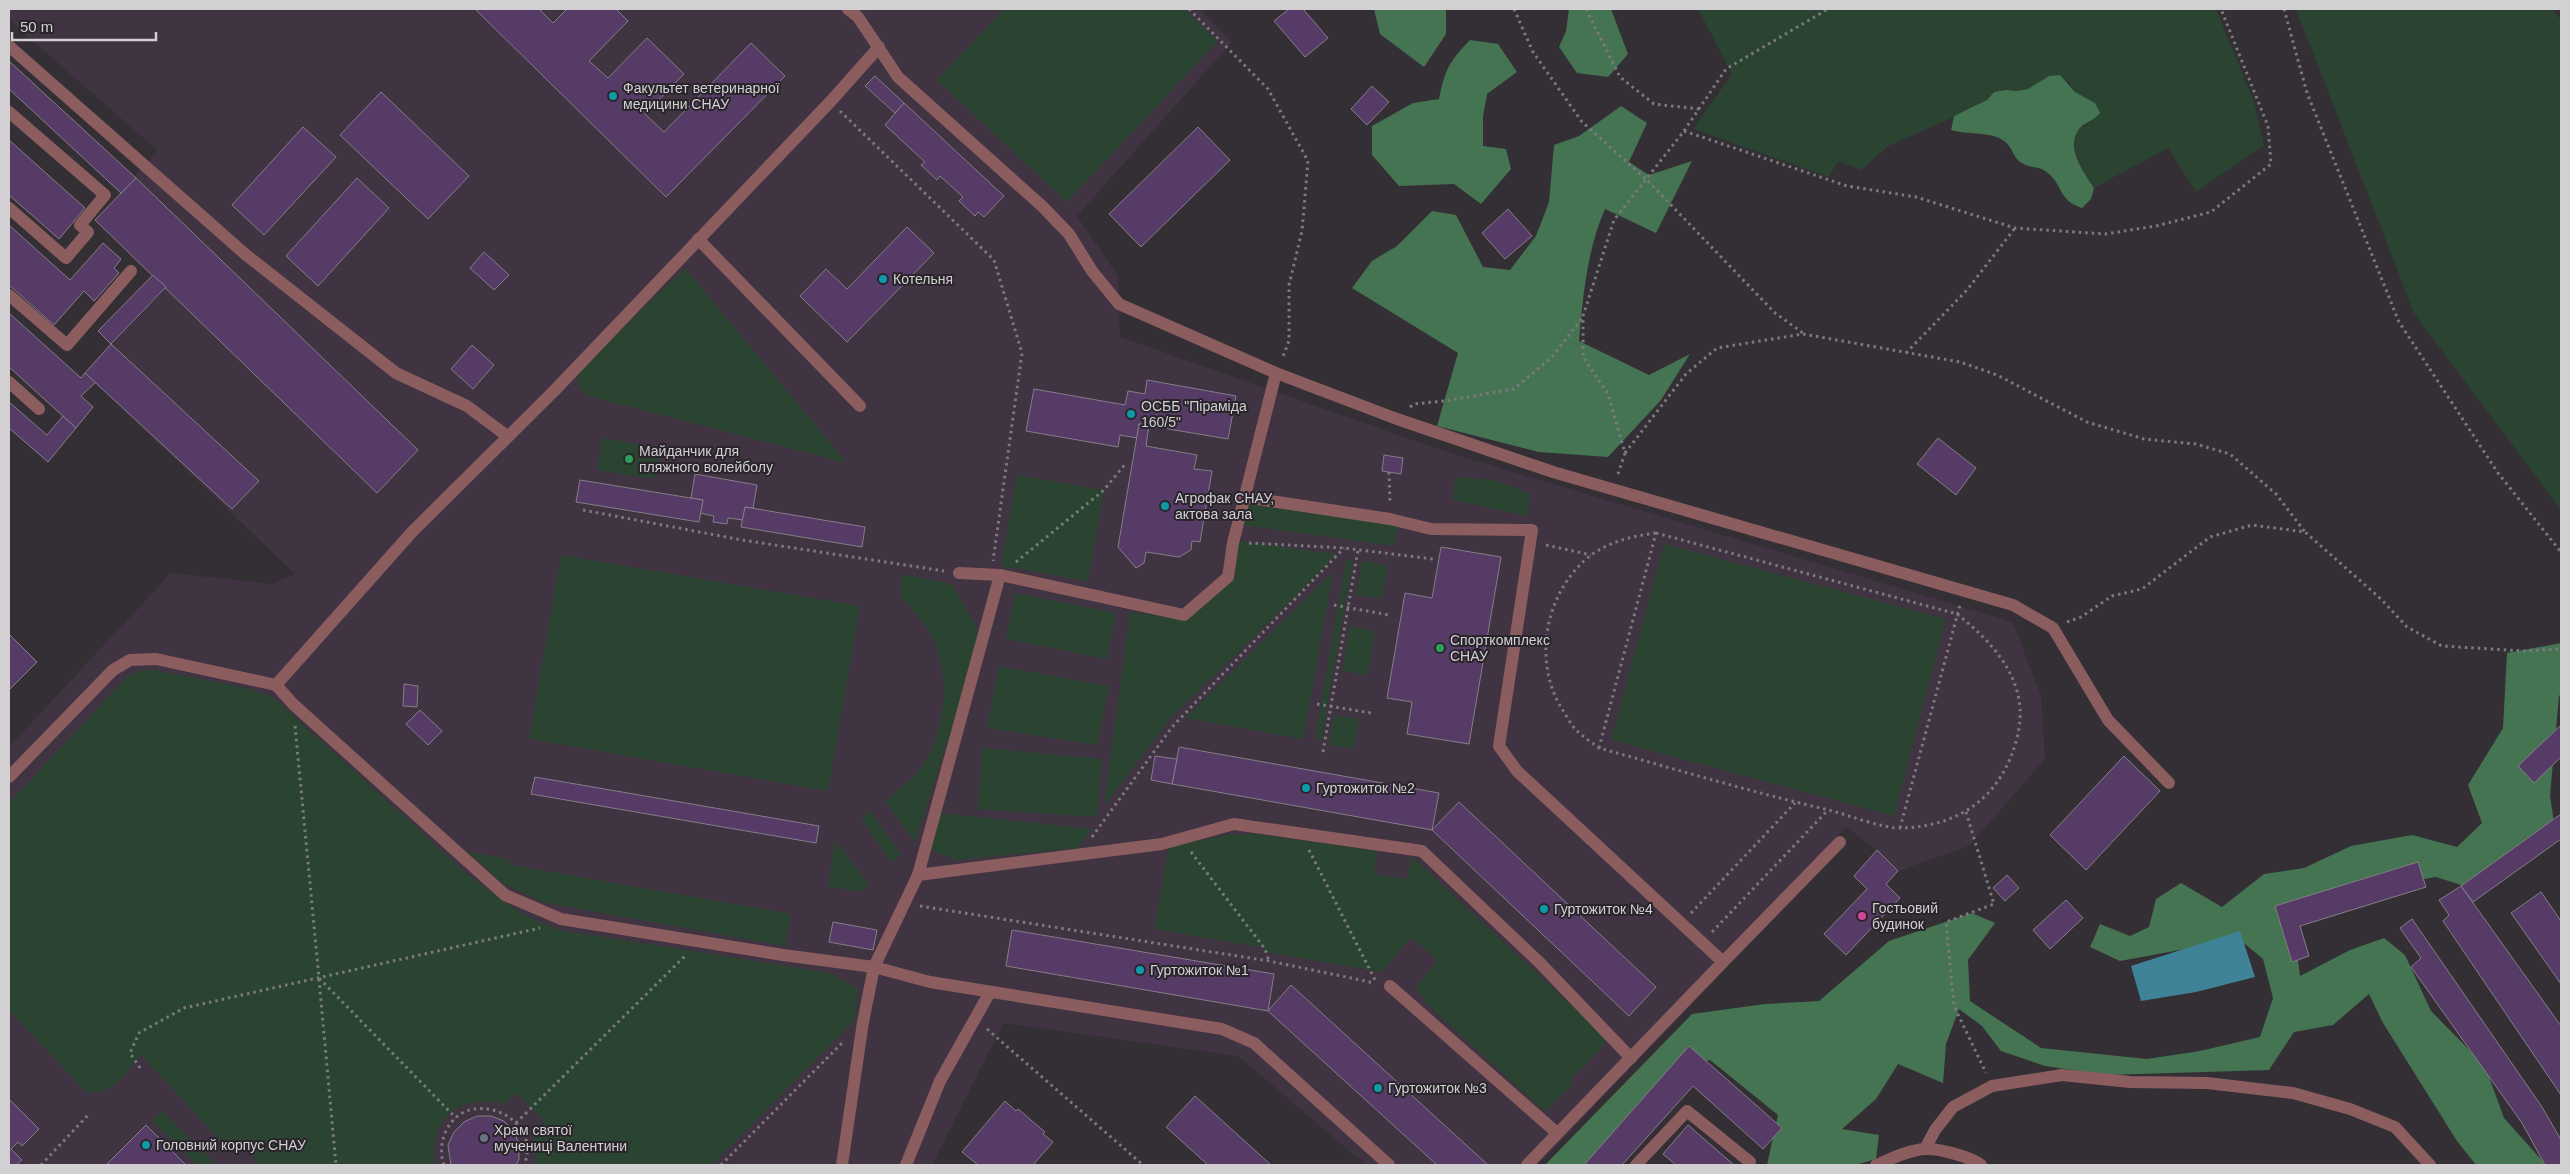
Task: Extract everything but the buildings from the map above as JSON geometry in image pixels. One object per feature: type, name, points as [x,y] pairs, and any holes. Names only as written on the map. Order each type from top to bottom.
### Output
[{"type":"lane","points":[[848,9],[858,18],[898,77],[1043,207],[1069,234],[1092,271],[1119,304],[1276,373],[1397,419],[1553,472],[2013,605],[2053,628],[2108,720],[2169,783]]},
{"type":"lane","points":[[9,46],[245,254],[396,373],[467,406],[507,436]]},
{"type":"lane","points":[[276,686],[412,532],[547,398],[831,102],[879,47]]},
{"type":"lane","points":[[9,112],[105,196],[80,225],[88,232],[66,258],[9,208]]},
{"type":"lane","points":[[698,239],[860,406]]},
{"type":"lane","points":[[9,295],[67,345],[131,271]]},
{"type":"lane","points":[[959,573],[996,575],[1184,615],[1228,577],[1233,542],[1276,373]]},
{"type":"lane","points":[[9,382],[40,409]]},
{"type":"lane","points":[[1244,497],[1390,519],[1431,529],[1532,530],[1499,746],[1517,771],[1723,962]]},
{"type":"lane","points":[[842,1165],[863,1022],[874,967],[918,875],[996,575]]},
{"type":"lane","points":[[9,777],[113,670],[130,660],[156,659],[276,686],[293,704],[505,894],[561,919],[874,967],[930,982],[1222,1029],[1254,1043],[1389,1165]]},
{"type":"lane","points":[[918,875],[1162,844],[1234,824],[1422,851],[1539,962],[1631,1058]]},
{"type":"lane","points":[[1528,1165],[1840,842]]},
{"type":"lane","points":[[1390,986],[1557,1134]]},
{"type":"lane","points":[[906,1165],[940,1081],[990,992]]},
{"type":"lane","points":[[1926,1149],[1935,1130],[1952,1107],[1992,1086],[2062,1075],[2130,1082],[2206,1082],[2293,1093],[2350,1109],[2395,1127],[2430,1165]]},
{"type":"lane","points":[[1636,1165],[1687,1111],[1750,1162]]},
{"type":"lane","points":[[1876,1165],[1894,1157],[1926,1149],[1973,1159],[1981,1165]]},
{"type":"path","points":[[1189,9],[1268,89],[1308,161],[1302,230],[1289,285],[1289,341],[1276,373]]},
{"type":"path","points":[[1514,9],[1532,52],[1582,122],[1647,180],[1776,312],[1803,334]]},
{"type":"path","points":[[1586,9],[1620,77],[1654,104],[1699,109]]},
{"type":"path","points":[[1625,453],[1608,394],[1583,357],[1583,316],[1614,220],[1684,131],[1726,70],[1828,9]]},
{"type":"path","points":[[1684,131],[1847,186],[1916,197],[2015,228],[2105,234],[2156,226],[2211,212],[2272,164],[2268,126],[2221,9]]},
{"type":"path","points":[[2284,9],[2307,93],[2399,322],[2498,473],[2561,552]]},
{"type":"path","points":[[831,102],[994,260],[1022,353],[996,575]]},
{"type":"path","points":[[1906,353],[1967,290],[2015,228]]},
{"type":"path","points":[[1397,419],[1414,404],[1514,389],[1552,357],[1583,316]]},
{"type":"path","points":[[1613,488],[1625,453],[1686,374],[1716,348],[1803,334],[1960,362],[1997,375],[2087,422],[2144,439],[2196,444],[2230,454],[2276,494],[2305,532],[2380,599],[2407,627],[2442,646],[2524,651],[2561,649]]},
{"type":"path","points":[[996,575],[1104,490],[1126,463]]},
{"type":"path","points":[[1389,472],[1390,519]]},
{"type":"path","points":[[583,510],[742,540],[959,573]]},
{"type":"path","points":[[2053,628],[2082,617],[2112,596],[2142,589],[2210,537],[2252,525],[2305,532]]},
{"type":"path","points":[[1599,748],[1656,534]]},
{"type":"path","points":[[1656,534],[1957,614],[1982,634],[2004,660],[2017,692],[2020,727],[2007,768],[1993,790],[1966,812],[1933,824],[1900,828],[1796,803],[1599,748],[1574,728],[1554,695],[1544,657],[1548,618],[1565,583],[1592,555],[1626,537],[1656,534]]},
{"type":"path","points":[[1233,542],[1344,548],[1433,559]]},
{"type":"path","points":[[1530,542],[1592,555]]},
{"type":"path","points":[[1079,855],[1172,727],[1344,548]]},
{"type":"path","points":[[1323,752],[1358,550]]},
{"type":"path","points":[[1900,828],[1965,590]]},
{"type":"path","points":[[1334,605],[1388,615]]},
{"type":"path","points":[[293,704],[336,1165]]},
{"type":"path","points":[[1317,704],[1371,713]]},
{"type":"path","points":[[1682,922],[1796,803]]},
{"type":"path","points":[[1703,942],[1828,810]]},
{"type":"path","points":[[1966,812],[1994,904],[1946,922],[1951,978],[1954,1006],[1992,1086]]},
{"type":"path","points":[[1301,834],[1377,983]]},
{"type":"path","points":[[1180,838],[1265,948],[1269,961]]},
{"type":"path","points":[[905,904],[1269,961],[1390,986]]},
{"type":"path","points":[[140,1068],[130,1053],[139,1033],[184,1008],[540,928],[561,919]]},
{"type":"path","points":[[516,1122],[700,941]]},
{"type":"path","points":[[319,978],[456,1118]]},
{"type":"path","points":[[975,1018],[1142,1165]]},
{"type":"path","points":[[721,1165],[863,1022]]},
{"type":"path","points":[[444,1165],[441,1150],[443,1138],[456,1118],[467,1111],[487,1108],[506,1114],[516,1122],[524,1134],[527,1147],[524,1165]]},
{"type":"path","points":[[41,1165],[90,1114]]},
{"type":"shaded area","points":[[9,9],[1200,9],[1232,42],[1077,216],[1118,276],[1120,337],[1450,453],[2013,622],[2041,696],[2045,759],[1969,846],[1898,871],[1877,850],[1846,827],[1743,935],[1750,943],[1538,1165],[1366,1165],[1238,1056],[1003,1023],[932,1165],[9,1165],[9,747],[171,573],[271,584],[295,574],[85,373],[166,288],[95,220],[158,151],[9,20]]},
{"type":"green space","points":[[1004,9],[1184,9],[1218,41],[1067,202],[937,80]]},
{"type":"green space","points":[[1374,9],[1446,9],[1446,34],[1424,67],[1380,34]]},
{"type":"green space","points":[[1569,9],[1611,9],[1628,54],[1608,77],[1577,73],[1559,47],[1566,31]]},
{"type":"green space","points":[[1698,9],[2216,9],[2254,102],[2264,145],[2196,192],[2168,148],[2094,188],[2075,152],[2074,142],[2076,134],[2082,127],[2092,122],[2095,103],[2075,92],[2069,82],[2049,76],[2028,89],[1994,92],[1987,100],[1965,112],[1888,146],[1861,170],[1838,161],[1829,177],[1693,129],[1732,74]]},
{"type":"green space","points":[[2296,9],[2552,9],[2561,20],[2561,510],[2414,313]]},
{"type":"green space","points":[[1470,40],[1498,44],[1517,72],[1487,94],[1483,117],[1483,146],[1506,149],[1511,169],[1481,204],[1454,184],[1399,186],[1372,155],[1372,126],[1413,103],[1439,99],[1443,80],[1449,66]]},
{"type":"green space","points":[[2060,75],[2075,92],[2095,103],[2100,113],[2081,127],[2076,134],[2074,142],[2077,159],[2094,188],[2091,199],[2082,208],[2074,205],[2065,197],[2057,183],[2048,173],[2020,162],[2009,146],[1999,138],[1986,134],[1951,130],[1954,116],[1987,100],[1994,92],[2028,89],[2049,76]]},
{"type":"green space","points":[[1621,106],[1647,123],[1629,162],[1649,175],[1692,161],[1656,233],[1605,209],[1590,257],[1584,290],[1579,341],[1649,375],[1690,354],[1661,400],[1608,457],[1539,452],[1437,426],[1458,353],[1352,288],[1372,261],[1397,246],[1432,211],[1456,215],[1483,267],[1510,270],[1536,236],[1549,202],[1554,145],[1579,136]]},
{"type":"green space","points":[[685,268],[847,463],[588,396],[582,391],[578,383],[577,372]]},
{"type":"green space","name":"Майданчик для пляжного волейболу","points":[[602,438],[661,448],[655,479],[597,470]]},
{"type":"green space","points":[[1017,475],[1104,490],[1088,581],[1001,566]]},
{"type":"green space","points":[[1455,477],[1494,480],[1530,493],[1528,516],[1453,500]]},
{"type":"green space","points":[[1256,500],[1398,526],[1394,546],[1243,525],[1248,507]]},
{"type":"green space","points":[[1238,541],[1338,554],[1170,719],[1104,806],[1130,612],[1181,618],[1230,572]]},
{"type":"green space","points":[[1664,544],[1946,619],[1894,816],[1611,740]]},
{"type":"green space","points":[[561,555],[860,606],[828,791],[529,739]]},
{"type":"green space","points":[[1346,559],[1353,560],[1321,740],[1315,739]]},
{"type":"green space","points":[[1362,561],[1388,565],[1382,599],[1356,595]]},
{"type":"green space","points":[[1333,572],[1303,739],[1185,718]]},
{"type":"green space","points":[[901,574],[952,584],[977,628],[980,641],[915,842],[885,801],[914,776],[925,761],[934,743],[940,723],[943,681],[940,661],[934,642],[925,625],[900,596]]},
{"type":"green space","points":[[1015,593],[1116,613],[1107,659],[1006,639]]},
{"type":"green space","points":[[1350,626],[1375,631],[1368,675],[1342,671]]},
{"type":"green space","points":[[2561,643],[2561,694],[2559,696],[2550,796],[2556,835],[2477,890],[2436,877],[2382,886],[2293,919],[2300,976],[2350,950],[2384,938],[2405,955],[2431,1011],[2485,1066],[2504,1118],[2546,1165],[2476,1165],[2457,1141],[2383,1023],[2369,994],[2333,1025],[2294,1032],[2269,1070],[2107,1075],[2045,1066],[2001,1051],[1982,1026],[1959,1009],[1946,1044],[1943,1083],[1898,1064],[1876,1099],[1842,1129],[1879,1135],[1876,1159],[1855,1165],[1767,1165],[1778,1115],[1710,1060],[1665,1075],[1621,1131],[1587,1165],[1545,1165],[1692,1014],[1765,1004],[1819,1001],[1889,941],[1972,913],[1995,923],[1968,960],[1970,1001],[2041,1048],[2147,1059],[2200,1051],[2260,1037],[2273,998],[2263,959],[2239,939],[2120,961],[2090,947],[2100,924],[2130,936],[2149,927],[2156,899],[2181,883],[2222,907],[2264,874],[2304,868],[2351,846],[2412,835],[2457,847],[2482,823],[2468,785],[2503,728],[2507,653]]},
{"type":"green space","points":[[999,666],[1109,686],[1097,745],[987,728]]},
{"type":"green space","points":[[155,670],[251,689],[274,698],[460,867],[496,896],[537,920],[559,930],[830,973],[858,989],[855,1020],[712,1165],[534,1165],[536,1150],[533,1133],[544,1121],[516,1093],[505,1104],[474,1102],[461,1106],[451,1113],[443,1122],[437,1134],[434,1148],[435,1165],[255,1165],[254,1153],[244,1143],[220,1140],[141,1055],[112,1087],[105,1091],[86,1092],[9,1010],[9,803],[125,679],[137,671]]},
{"type":"green space","points":[[1334,715],[1359,719],[1354,749],[1329,745]]},
{"type":"green space","points":[[982,748],[1102,759],[1097,817],[978,809]]},
{"type":"green space","points":[[871,811],[901,855],[891,862],[861,818]]},
{"type":"green space","points":[[940,813],[1092,829],[1078,848],[955,860],[930,849]]},
{"type":"green space","points":[[1258,834],[1377,851],[1374,874],[1408,879],[1411,856],[1602,1034],[1606,1041],[1599,1051],[1570,1080],[1573,1084],[1547,1110],[1543,1110],[1426,1003],[1416,987],[1438,960],[1411,937],[1382,972],[1265,952],[1264,948],[1154,929],[1169,846],[1225,835]]},
{"type":"green space","points":[[835,840],[869,884],[860,892],[828,886]]},
{"type":"green space","points":[[466,851],[508,859],[512,865],[791,914],[785,946],[542,902],[504,884]]},
{"type":"green space","points":[[162,1111],[217,1165],[197,1165],[152,1121]]},
{"type":"water","points":[[2240,931],[2255,977],[2196,992],[2141,1001],[2131,966]]},
{"type":"place","name":"Факультет ветеринарної медицини СНАУ","points":[[613,96]]},
{"type":"place","name":"Котельня","points":[[883,279]]},
{"type":"place","name":"ОСББ \"Піраміда 160/5\"","points":[[1131,414]]},
{"type":"place","name":"Майданчик для пляжного волейболу","points":[[629,459]]},
{"type":"place","name":"Агрофак СНАУ, актова зала","points":[[1165,506]]},
{"type":"place","name":"Спорткомплекс СНАУ","points":[[1440,648]]},
{"type":"place","name":"Гуртожиток №2","points":[[1306,788]]},
{"type":"place","name":"Гуртожиток №4","points":[[1544,909]]},
{"type":"place","name":"Гостьовий будинок","points":[[1862,916]]},
{"type":"place","name":"Гуртожиток №1","points":[[1140,970]]},
{"type":"place","name":"Гуртожиток №3","points":[[1378,1088]]},
{"type":"place","name":"Храм святої мучениці Валентини","points":[[484,1138]]},
{"type":"place","name":"Головний корпус СНАУ","points":[[146,1145]]}]
